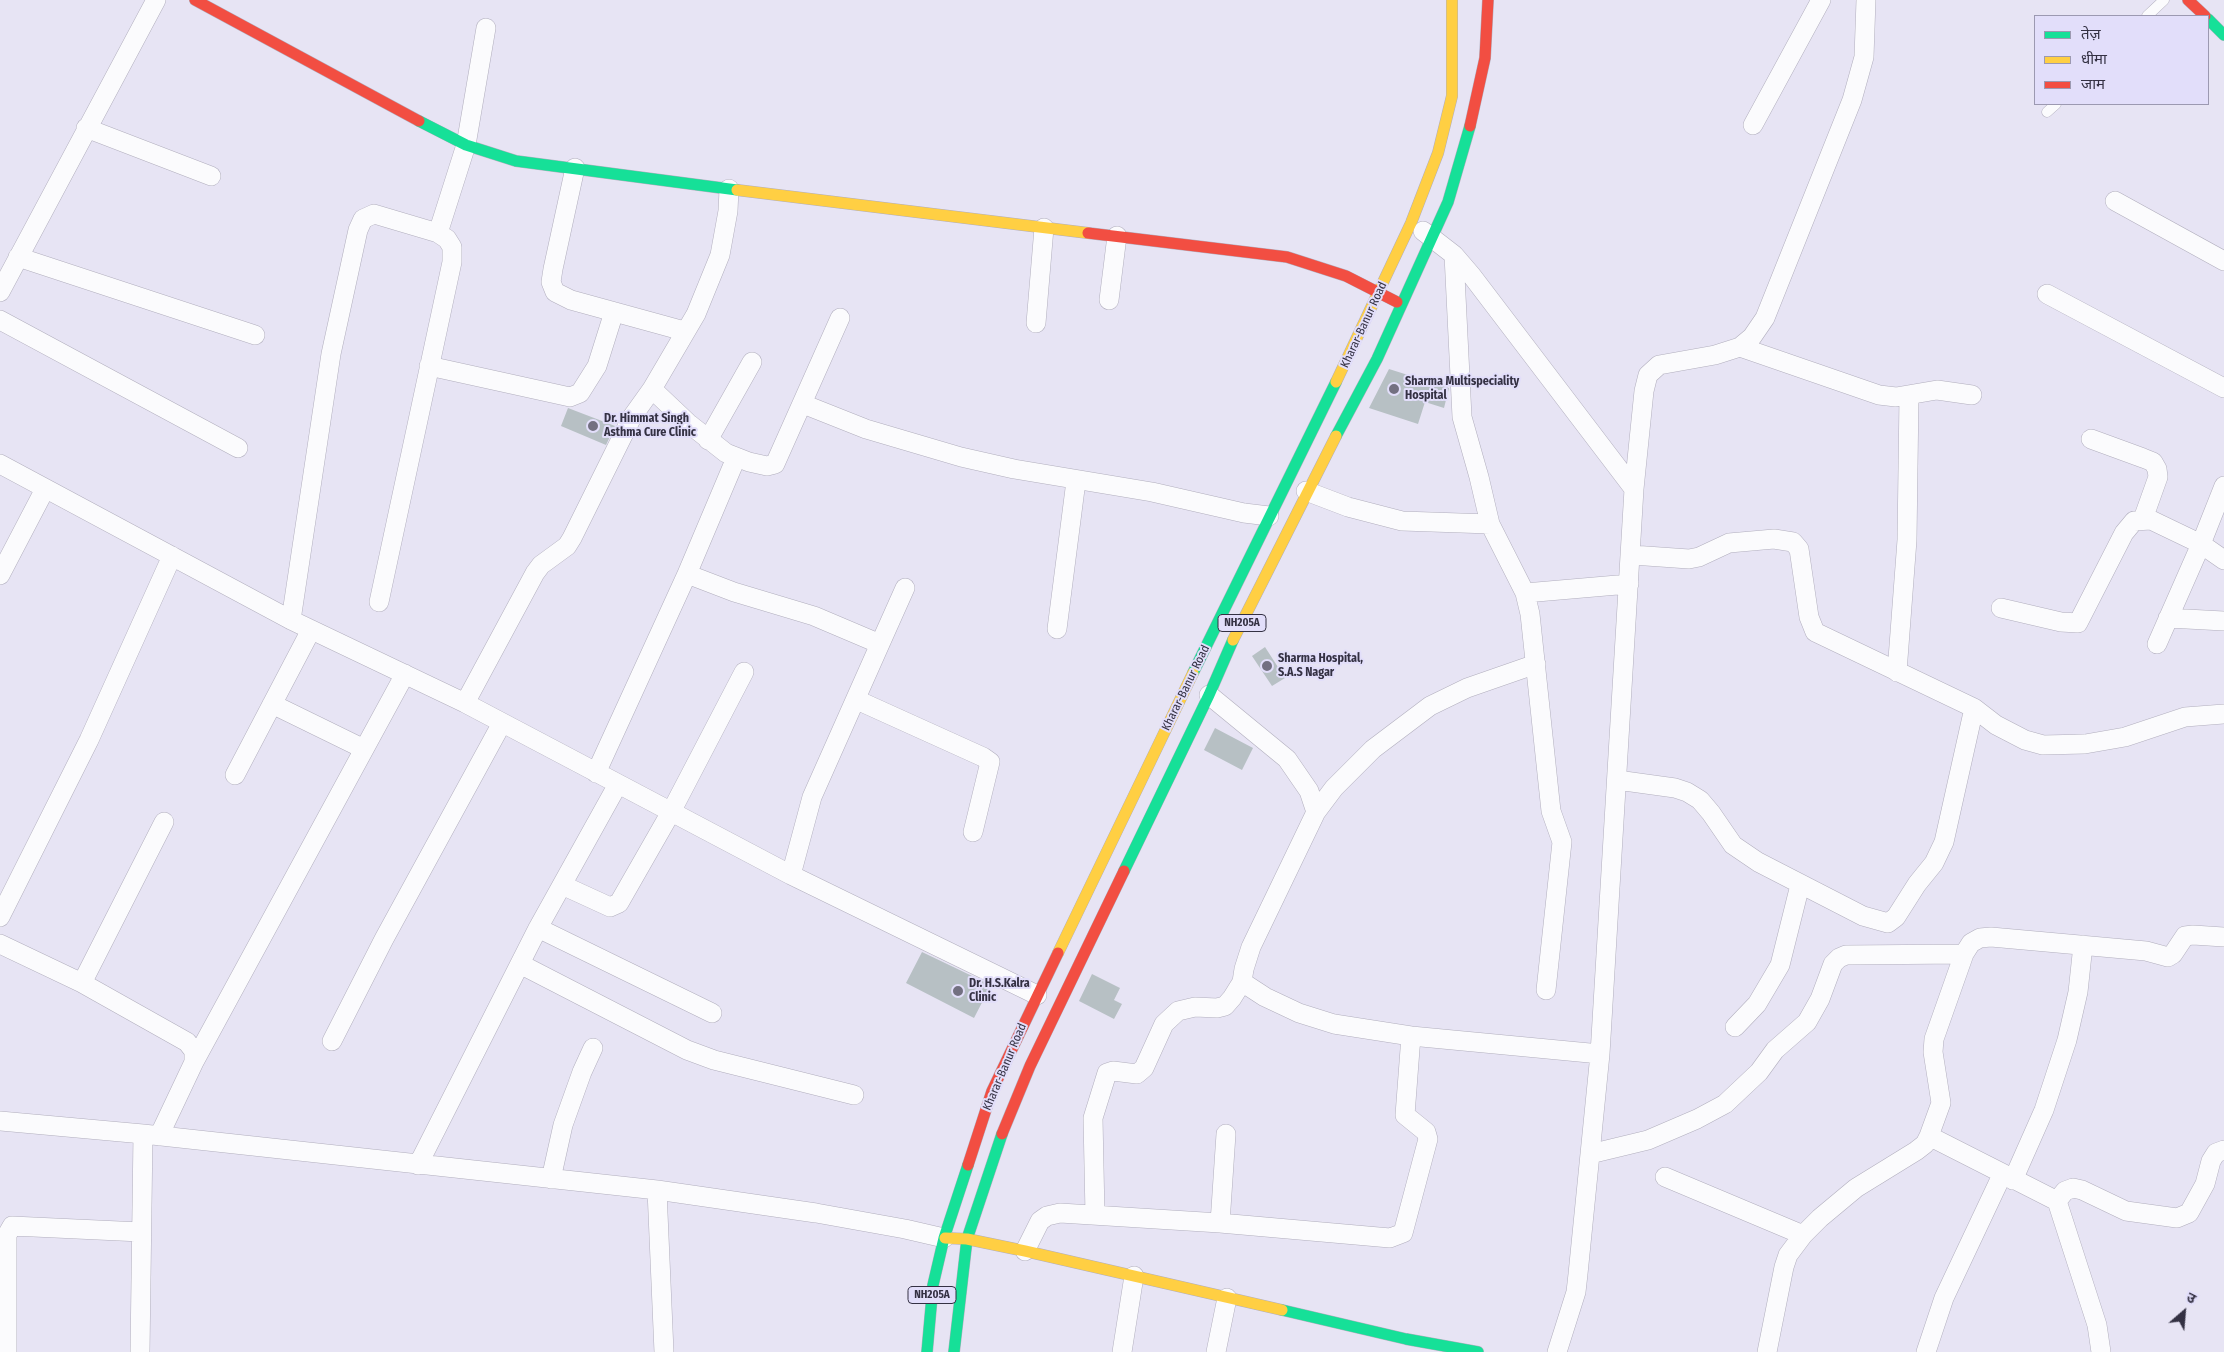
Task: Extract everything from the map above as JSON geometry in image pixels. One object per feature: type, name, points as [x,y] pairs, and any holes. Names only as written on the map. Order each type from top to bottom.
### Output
[{"type":"main road","points":[[195,0],[466,145],[516,161],[1287,257],[1339,273],[1380,291],[1401,304]]},
{"type":"main road","name":"Kharar-Banur Road","points":[[928,1352],[933,1285],[944,1238],[992,1092],[1269,516],[1380,291],[1411,223],[1438,153],[1452,96],[1452,0]]},
{"type":"main road","name":"NH205A","points":[[954,1352],[967,1239],[998,1142],[1030,1066],[1209,695],[1230,646],[1306,492],[1377,359],[1448,202],[1467,140],[1485,58],[1488,0]]},
{"type":"main road","points":[[2188,0],[2204,15]]},
{"type":"main road","points":[[2209,20],[2224,35]]},
{"type":"main road","points":[[944,1238],[967,1239],[1024,1251],[1406,1339],[1478,1352]]},
{"type":"street","points":[[0,292],[156,0]]},
{"type":"street","points":[[1753,125],[1821,0]]},
{"type":"street","points":[[1557,1352],[1576,1292],[1600,1054],[1618,780],[1628,584],[1632,555],[1634,489],[1644,391],[1648,375],[1659,365],[1715,355],[1740,347],[1752,337],[1765,318],[1845,119],[1864,57],[1866,0]]},
{"type":"street","points":[[438,233],[466,145],[486,28]]},
{"type":"street","points":[[86,128],[211,176]]},
{"type":"street","points":[[575,168],[551,282],[555,292],[571,300],[684,331]]},
{"type":"street","points":[[465,703],[535,573],[567,546],[572,538],[632,417],[652,389],[684,331],[696,314],[720,255],[728,211],[729,189]]},
{"type":"street","points":[[2115,201],[2224,261]]},
{"type":"street","points":[[290,620],[331,354],[358,230],[363,219],[374,214],[438,233],[447,239],[452,247],[452,262],[379,602]]},
{"type":"street","points":[[1411,223],[1432,236],[1454,255],[1491,300],[1634,489]]},
{"type":"street","points":[[1036,323],[1044,228]]},
{"type":"street","points":[[1109,300],[1117,236]]},
{"type":"street","points":[[1454,255],[1462,417],[1490,524],[1525,593],[1530,614],[1551,811],[1562,842],[1546,990]]},
{"type":"street","points":[[18,257],[255,335]]},
{"type":"street","points":[[2047,294],[2224,388]]},
{"type":"street","points":[[429,366],[570,397],[580,393],[597,366],[614,312]]},
{"type":"street","points":[[652,389],[708,440],[736,458],[767,466],[775,464],[840,318]]},
{"type":"street","points":[[0,320],[238,448]]},
{"type":"street","points":[[1740,347],[1879,395],[1896,398],[1937,390],[1972,395]]},
{"type":"street","points":[[708,440],[752,362]]},
{"type":"street","points":[[1897,672],[1907,540],[1909,396]]},
{"type":"street","points":[[803,404],[866,429],[919,446],[1014,469],[1076,481],[1152,492],[1244,513],[1269,516]]},
{"type":"street","points":[[2091,439],[2153,462],[2157,468],[2158,477],[2143,520]]},
{"type":"street","points":[[596,774],[687,574],[736,458]]},
{"type":"street","points":[[0,464],[290,620],[465,703],[596,774],[791,875],[1037,995]]},
{"type":"street","points":[[1058,629],[1076,481]]},
{"type":"street","points":[[2157,644],[2224,486]]},
{"type":"street","points":[[0,575],[45,489]]},
{"type":"street","points":[[1306,492],[1348,507],[1402,521],[1490,524]]},
{"type":"street","points":[[2001,608],[2061,622],[2078,623],[2124,533],[2134,521],[2151,520],[2201,544],[2224,560]]},
{"type":"street","points":[[1632,555],[1689,558],[1699,557],[1729,543],[1774,539],[1793,542],[1799,549],[1808,617],[1815,632],[1974,708],[2011,734],[2043,745],[2085,744],[2125,736],[2185,718],[2224,714]]},
{"type":"street","points":[[0,916],[89,740],[172,556]]},
{"type":"street","points":[[687,574],[734,592],[814,616],[880,644]]},
{"type":"street","points":[[1525,593],[1628,584]]},
{"type":"street","points":[[791,875],[812,798],[905,588]]},
{"type":"street","points":[[2168,618],[2224,621]]},
{"type":"street","points":[[235,775],[311,630]]},
{"type":"street","points":[[1095,1216],[1094,1118],[1107,1073],[1113,1071],[1137,1074],[1144,1068],[1158,1034],[1171,1016],[1186,1008],[1225,1006],[1242,982],[1251,947],[1316,812],[1334,788],[1373,749],[1430,706],[1467,688],[1536,664]]},
{"type":"street","points":[[562,885],[610,908],[620,903],[671,812],[744,672]]},
{"type":"street","points":[[140,1352],[142,1232],[151,1135],[194,1062],[405,674]]},
{"type":"street","points":[[1209,695],[1287,759],[1309,791],[1316,812]]},
{"type":"street","points":[[857,700],[983,756],[990,762],[974,832]]},
{"type":"street","points":[[272,704],[364,749]]},
{"type":"street","points":[[1885,955],[1888,922],[1896,916],[1916,884],[1934,863],[1944,842],[1974,708]]},
{"type":"street","points":[[332,1041],[384,939],[502,723]]},
{"type":"street","points":[[1618,780],[1675,788],[1687,792],[1700,800],[1733,845],[1800,885],[1863,916],[1888,922]]},
{"type":"street","points":[[418,1165],[538,928],[618,784]]},
{"type":"street","points":[[82,983],[164,822]]},
{"type":"street","points":[[1735,1027],[1757,1004],[1777,971],[1800,885]]},
{"type":"street","points":[[538,928],[712,1013]]},
{"type":"street","points":[[1767,1352],[1784,1267],[1788,1255],[1803,1235],[1856,1188],[1916,1151],[1929,1136],[1941,1103],[1933,1052],[1934,1039],[1964,954],[1971,944],[1980,938],[1991,937],[2146,951],[2168,957],[2173,954],[2185,936],[2224,937]]},
{"type":"street","points":[[0,944],[82,983],[181,1038],[194,1051],[194,1062]]},
{"type":"street","points":[[1926,1352],[1944,1298],[2044,1110],[2067,1040],[2078,992],[2083,946]]},
{"type":"street","points":[[1590,1154],[1648,1140],[1697,1119],[1725,1104],[1759,1072],[1775,1050],[1807,1022],[1820,999],[1833,964],[1839,958],[1846,955],[1964,954]]},
{"type":"street","points":[[520,964],[687,1050],[714,1060],[854,1095]]},
{"type":"street","points":[[1242,982],[1265,997],[1299,1013],[1334,1024],[1411,1036],[1600,1054]]},
{"type":"street","points":[[1024,1251],[1040,1221],[1047,1216],[1060,1213],[1220,1223],[1390,1238],[1403,1233],[1428,1139],[1426,1132],[1405,1115],[1411,1036]]},
{"type":"street","points":[[550,1179],[571,1100],[593,1048]]},
{"type":"street","points":[[0,1120],[657,1190],[816,1213],[944,1238]]},
{"type":"street","points":[[1220,1223],[1226,1134]]},
{"type":"street","points":[[1929,1136],[2057,1202],[2097,1324],[2101,1352]]},
{"type":"street","points":[[2057,1202],[2065,1191],[2073,1188],[2082,1190],[2126,1211],[2177,1218],[2189,1213],[2205,1184],[2211,1161],[2216,1153],[2224,1150]]},
{"type":"street","points":[[1665,1177],[1803,1235]]},
{"type":"street","points":[[657,1190],[664,1352]]},
{"type":"street","points":[[7,1352],[7,1235],[12,1226],[142,1232]]},
{"type":"street","points":[[1122,1352],[1134,1276]]},
{"type":"street","points":[[1216,1352],[1227,1298]]},
{"type":"lane","points":[[2148,15],[2164,0]]},
{"type":"lane","points":[[2047,112],[2055,105]]},
{"type":"building","points":[[1389,369],[1449,388],[1444,408],[1425,402],[1418,424],[1369,408]]},
{"type":"building","points":[[568,408],[615,426],[606,445],[561,426]]},
{"type":"building","points":[[1265,647],[1285,678],[1272,686],[1252,656]]},
{"type":"building","points":[[1215,728],[1253,748],[1242,770],[1204,750]]},
{"type":"building","points":[[922,952],[991,985],[974,1018],[906,983]]},
{"type":"building","points":[[1092,974],[1120,988],[1114,1000],[1122,1004],[1114,1019],[1079,1001]]},
{"type":"traffic: fast","points":[[2209,20],[2224,35]]},
{"type":"traffic: fast","points":[[419,121],[466,145],[516,161],[737,190]]},
{"type":"traffic: fast","points":[[1336,436],[1377,359],[1448,202],[1470,126]]},
{"type":"traffic: fast","points":[[1193,673],[1336,382]]},
{"type":"traffic: fast","points":[[1124,871],[1209,695],[1233,640]]},
{"type":"traffic: fast","points":[[954,1352],[967,1239],[1002,1134]]},
{"type":"traffic: fast","points":[[927,1352],[933,1285],[944,1238],[968,1165]]},
{"type":"traffic: fast","points":[[1282,1310],[1406,1339],[1478,1352]]},
{"type":"traffic: slow","points":[[1336,382],[1411,223],[1438,153],[1452,96],[1452,0]]},
{"type":"traffic: slow","points":[[737,190],[1088,233]]},
{"type":"traffic: slow","points":[[1233,640],[1336,436]]},
{"type":"traffic: slow","points":[[1058,953],[1193,673]]},
{"type":"traffic: slow","points":[[945,1238],[967,1239],[1025,1251],[1282,1310]]},
{"type":"traffic: jam","points":[[195,0],[419,121]]},
{"type":"traffic: jam","points":[[1470,126],[1485,58],[1488,0]]},
{"type":"traffic: jam","points":[[2188,0],[2204,15]]},
{"type":"traffic: jam","points":[[1088,233],[1287,257],[1346,276],[1397,302]]},
{"type":"traffic: jam","points":[[1002,1134],[1030,1066],[1124,871]]},
{"type":"traffic: jam","points":[[968,1165],[992,1091],[1058,953]]},
{"type":"place","name":"Sharma Multispeciality Hospital","points":[[1394,389]]},
{"type":"place","name":"Dr. Himmat Singh Asthma Cure Clinic","points":[[593,426]]},
{"type":"place","name":"Sharma Hospital, S.A.S Nagar","points":[[1267,666]]},
{"type":"place","name":"Dr. H.S.Kalra Clinic","points":[[958,991]]}]
